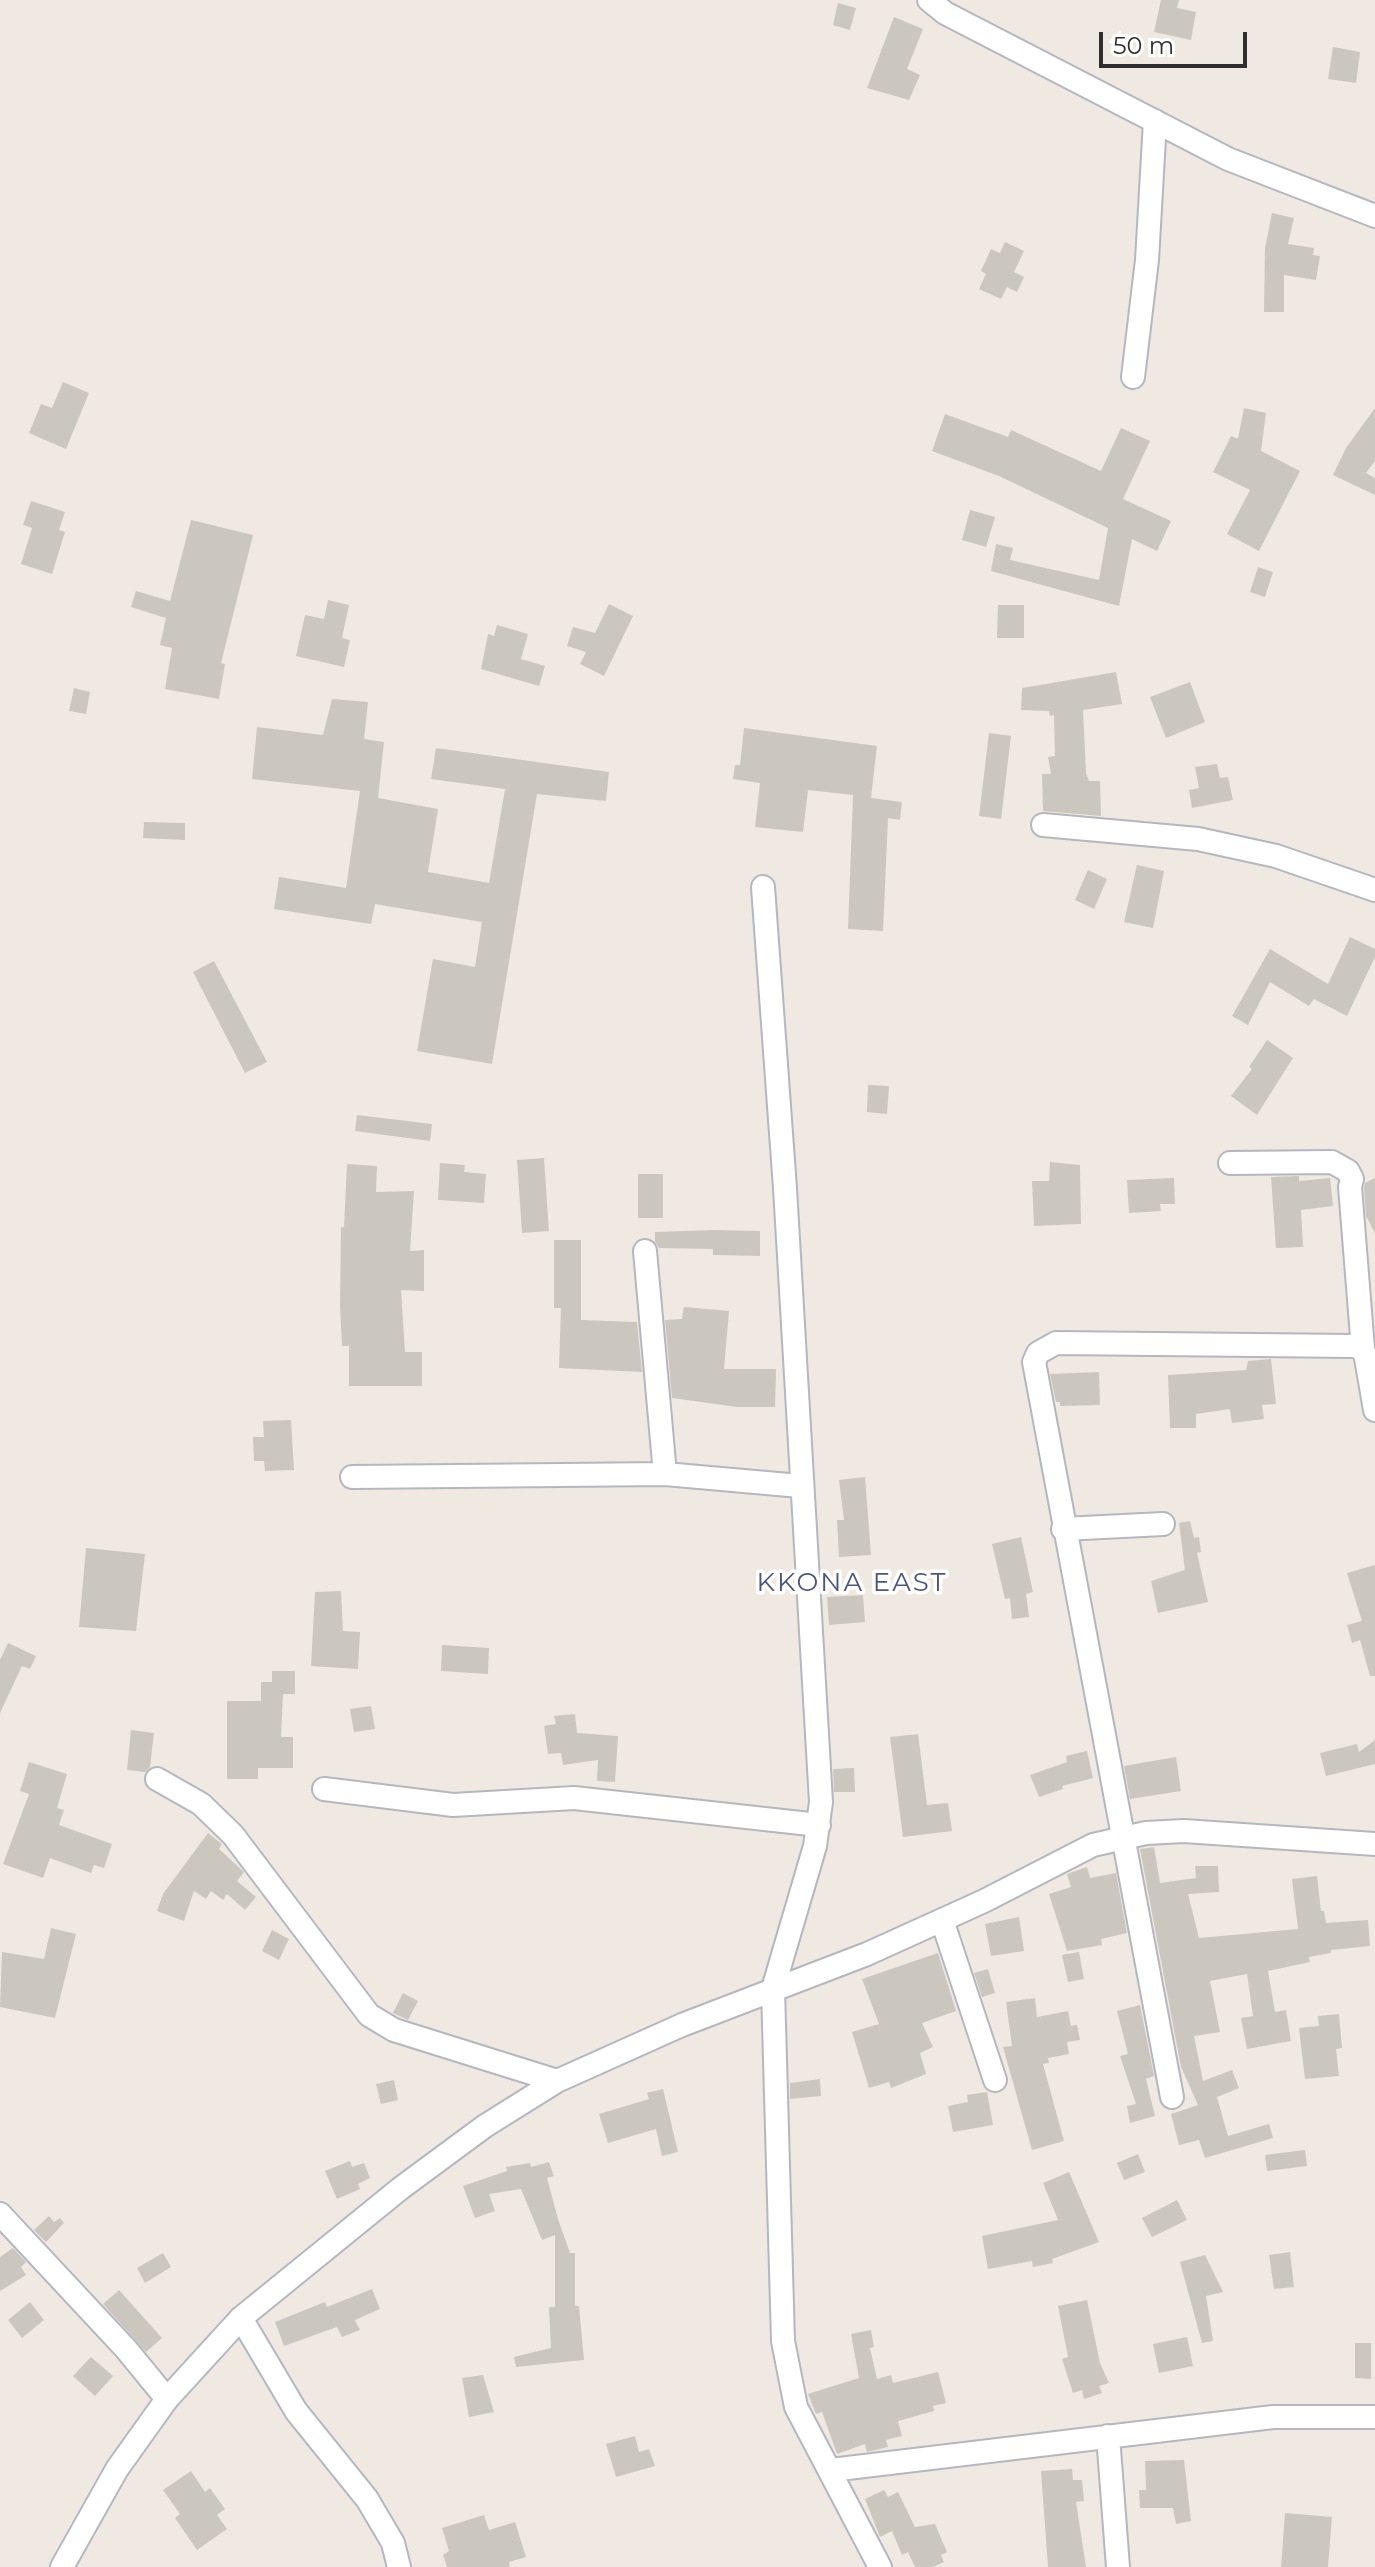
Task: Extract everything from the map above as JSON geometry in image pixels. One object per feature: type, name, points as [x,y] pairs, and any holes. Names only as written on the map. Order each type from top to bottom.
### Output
[{"type":"street","points":[[929,0],[945,13],[1228,159],[1375,216]]},
{"type":"street","points":[[1133,377],[1147,260],[1155,121]]},
{"type":"street","points":[[1043,825],[1198,839],[1276,856],[1375,890]]},
{"type":"street","points":[[763,887],[785,1188],[819,1825],[773,1989],[783,2341],[796,2407],[880,2567]]},
{"type":"street","points":[[1230,1163],[1332,1162],[1348,1171],[1352,1179],[1350,1187],[1363,1349],[1375,1410]]},
{"type":"street","points":[[645,1251],[665,1474]]},
{"type":"street","points":[[1172,2097],[1034,1362],[1047,1346],[1341,1345],[1363,1349]]},
{"type":"street","points":[[352,1477],[665,1474],[800,1486]]},
{"type":"street","points":[[1063,1529],[1163,1524]]},
{"type":"street","points":[[157,1779],[201,1804],[233,1835],[369,2015],[394,2030],[557,2081]]},
{"type":"street","points":[[324,1789],[453,1805],[574,1798],[819,1825]]},
{"type":"street","points":[[62,2567],[117,2469],[167,2399],[241,2318],[401,2188],[485,2126],[557,2081],[682,2025],[867,1954],[942,1920],[1059,1859],[1121,1837],[1213,1832],[1375,1844]]},
{"type":"street","points":[[942,1920],[995,2080]]},
{"type":"street","points":[[0,2214],[126,2349],[167,2399]]},
{"type":"street","points":[[241,2318],[296,2411],[367,2499],[393,2543],[399,2567]]},
{"type":"street","points":[[831,2470],[1273,2417],[1375,2417]]},
{"type":"street","points":[[1108,2436],[1118,2567]]},
{"type":"building","points":[[1161,0],[1179,0],[1177,8],[1196,12],[1191,40],[1154,32]]},
{"type":"building","points":[[838,3],[856,8],[850,30],[833,25]]},
{"type":"building","points":[[894,17],[923,29],[907,69],[920,75],[909,100],[867,88]]},
{"type":"building","points":[[1333,47],[1360,52],[1356,83],[1328,79]]},
{"type":"building","points":[[1272,213],[1294,218],[1288,244],[1314,248],[1313,255],[1320,256],[1316,280],[1284,275],[1284,312],[1264,312],[1265,248]]},
{"type":"building","points":[[1005,242],[1024,251],[1014,272],[1024,277],[1017,292],[1007,287],[1001,299],[979,289],[986,274],[981,271],[991,249],[1000,253]]},
{"type":"building","points":[[63,382],[89,393],[66,449],[29,433],[41,404],[52,408]]},
{"type":"building","points":[[1244,408],[1266,413],[1261,451],[1300,471],[1259,551],[1227,534],[1250,490],[1213,472],[1231,436],[1238,439]]},
{"type":"building","points":[[1375,408],[1375,461],[1366,473],[1375,478],[1375,495],[1333,475],[1346,448]]},
{"type":"building","points":[[945,414],[1008,437],[1011,430],[1101,471],[1121,428],[1150,441],[1123,499],[1171,521],[1157,551],[1132,539],[1119,606],[991,571],[996,544],[1013,548],[1010,560],[1099,580],[1108,528],[999,476],[932,451]]},
{"type":"building","points":[[31,501],[65,512],[59,530],[65,532],[52,574],[21,564],[32,528],[23,525]]},
{"type":"building","points":[[970,510],[995,517],[986,547],[962,540]]},
{"type":"building","points":[[191,520],[253,535],[221,663],[225,664],[219,699],[165,689],[172,648],[160,645],[166,618],[131,607],[136,591],[170,601]]},
{"type":"building","points":[[1258,567],[1273,572],[1265,597],[1250,592]]},
{"type":"building","points":[[328,600],[349,605],[342,638],[350,640],[344,667],[296,656],[305,615],[324,619]]},
{"type":"building","points":[[609,604],[633,616],[604,676],[580,664],[586,652],[567,646],[573,627],[595,633]]},
{"type":"building","points":[[998,605],[1024,605],[1024,638],[997,638]]},
{"type":"building","points":[[497,625],[528,634],[521,659],[545,666],[539,686],[481,669],[488,634],[494,636]]},
{"type":"building","points":[[1116,672],[1122,704],[1083,710],[1086,773],[1089,781],[1100,781],[1101,816],[1043,811],[1042,774],[1051,774],[1048,757],[1055,756],[1054,715],[1050,716],[1049,711],[1021,710],[1022,688]]},
{"type":"building","points":[[1190,682],[1205,722],[1166,738],[1150,697]]},
{"type":"building","points":[[74,688],[90,692],[86,714],[69,711]]},
{"type":"building","points":[[332,699],[368,702],[364,739],[384,742],[378,798],[438,809],[428,872],[489,883],[505,789],[431,779],[436,748],[609,772],[606,801],[537,794],[492,1064],[417,1051],[433,959],[475,967],[482,922],[375,904],[371,924],[274,909],[279,877],[346,888],[360,791],[252,779],[257,727],[323,735]]},
{"type":"building","points":[[744,728],[877,746],[871,798],[902,802],[900,820],[888,818],[883,931],[848,929],[853,795],[808,790],[803,832],[755,827],[760,783],[733,779],[735,765],[740,765]]},
{"type":"building","points":[[989,733],[1011,736],[1001,819],[979,816]]},
{"type":"building","points":[[1217,764],[1220,778],[1228,777],[1233,800],[1192,808],[1189,790],[1199,788],[1195,767]]},
{"type":"building","points":[[144,822],[185,823],[185,840],[143,838]]},
{"type":"building","points":[[1137,865],[1164,871],[1153,928],[1124,922]]},
{"type":"building","points":[[1088,870],[1107,879],[1094,909],[1075,900]]},
{"type":"building","points":[[1350,937],[1375,949],[1375,957],[1347,1016],[1314,999],[1309,1006],[1270,982],[1248,1025],[1232,1016],[1270,949],[1328,984]]},
{"type":"building","points":[[214,961],[267,1062],[245,1073],[193,972]]},
{"type":"building","points":[[1267,1040],[1293,1058],[1257,1115],[1231,1096],[1252,1069],[1249,1067]]},
{"type":"building","points":[[868,1085],[889,1086],[887,1114],[867,1112]]},
{"type":"building","points":[[357,1115],[432,1124],[430,1141],[355,1131]]},
{"type":"building","points":[[544,1158],[549,1231],[522,1233],[517,1160]]},
{"type":"building","points":[[1050,1162],[1080,1165],[1081,1224],[1034,1226],[1032,1181],[1049,1181]]},
{"type":"building","points":[[440,1163],[465,1165],[464,1172],[486,1174],[484,1203],[438,1200]]},
{"type":"building","points":[[347,1164],[377,1166],[376,1192],[414,1191],[410,1251],[424,1250],[424,1291],[401,1290],[405,1352],[422,1352],[422,1386],[349,1386],[349,1346],[342,1346],[340,1305],[341,1227],[344,1227]]},
{"type":"building","points":[[638,1174],[663,1174],[663,1218],[638,1218]]},
{"type":"building","points":[[1299,1176],[1299,1181],[1330,1178],[1333,1206],[1301,1210],[1303,1247],[1276,1248],[1271,1177]]},
{"type":"building","points":[[1174,1178],[1175,1204],[1160,1204],[1161,1211],[1129,1213],[1127,1180]]},
{"type":"building","points":[[1375,1178],[1375,1233],[1366,1216],[1364,1188],[1365,1183]]},
{"type":"building","points":[[760,1231],[760,1256],[713,1255],[713,1249],[659,1248],[655,1242],[655,1232]]},
{"type":"building","points":[[554,1240],[581,1240],[581,1320],[637,1322],[642,1372],[559,1368],[561,1308],[554,1308]]},
{"type":"building","points":[[684,1307],[729,1311],[724,1369],[776,1369],[775,1407],[737,1407],[672,1398],[665,1320],[682,1319]]},
{"type":"building","points":[[1271,1359],[1276,1404],[1262,1405],[1264,1419],[1232,1423],[1230,1409],[1196,1414],[1196,1428],[1170,1428],[1168,1375],[1246,1370],[1248,1361]]},
{"type":"building","points":[[1099,1372],[1100,1405],[1060,1406],[1060,1402],[1056,1402],[1050,1374]]},
{"type":"building","points":[[291,1420],[294,1470],[265,1471],[264,1461],[254,1461],[253,1437],[264,1437],[263,1421]]},
{"type":"building","points":[[865,1477],[871,1555],[839,1557],[837,1520],[844,1520],[839,1480]]},
{"type":"building","points":[[1190,1521],[1194,1538],[1199,1537],[1201,1552],[1197,1553],[1208,1602],[1158,1613],[1151,1581],[1185,1570],[1179,1523]]},
{"type":"building","points":[[1021,1537],[1033,1592],[1026,1594],[1029,1617],[1012,1619],[1010,1598],[1005,1599],[992,1544]]},
{"type":"building","points":[[86,1548],[145,1554],[136,1631],[79,1627]]},
{"type":"building","points":[[1375,1565],[1375,1676],[1370,1676],[1360,1640],[1352,1643],[1347,1625],[1362,1621],[1347,1573]]},
{"type":"building","points":[[341,1591],[343,1631],[360,1632],[358,1669],[311,1666],[315,1592]]},
{"type":"building","points":[[863,1595],[865,1622],[829,1625],[827,1597]]},
{"type":"building","points":[[8,1643],[36,1656],[30,1669],[22,1666],[0,1713],[0,1660]]},
{"type":"building","points":[[442,1645],[489,1648],[488,1674],[441,1671]]},
{"type":"building","points":[[272,1671],[295,1671],[295,1694],[283,1694],[281,1737],[293,1737],[293,1768],[258,1768],[258,1779],[227,1779],[227,1701],[261,1701],[261,1682],[272,1682]]},
{"type":"building","points":[[371,1706],[375,1729],[354,1732],[350,1709]]},
{"type":"building","points":[[575,1714],[577,1733],[618,1736],[615,1782],[597,1781],[598,1760],[563,1765],[561,1753],[548,1754],[544,1726],[556,1724],[554,1716]]},
{"type":"building","points":[[131,1730],[154,1733],[150,1767],[145,1772],[127,1770]]},
{"type":"building","points":[[918,1734],[927,1805],[948,1803],[952,1831],[903,1837],[890,1737]]},
{"type":"building","points":[[1375,1740],[1375,1764],[1326,1776],[1320,1753],[1357,1744],[1359,1752]]},
{"type":"building","points":[[1087,1751],[1093,1778],[1062,1786],[1063,1789],[1039,1797],[1030,1775],[1067,1762],[1066,1756]]},
{"type":"building","points":[[1176,1757],[1181,1791],[1130,1799],[1124,1766]]},
{"type":"building","points":[[29,1762],[67,1774],[57,1808],[64,1810],[59,1825],[112,1844],[104,1868],[94,1865],[91,1873],[50,1858],[43,1878],[3,1864],[29,1794],[20,1791]]},
{"type":"building","points":[[854,1768],[855,1792],[834,1792],[833,1769]]},
{"type":"building","points":[[208,1833],[222,1844],[219,1849],[244,1872],[237,1881],[256,1897],[245,1910],[227,1894],[223,1900],[211,1891],[206,1899],[194,1891],[184,1921],[157,1911],[163,1894]]},
{"type":"building","points":[[1154,1847],[1160,1883],[1196,1878],[1195,1866],[1218,1866],[1219,1892],[1188,1894],[1199,1938],[1298,1929],[1292,1879],[1317,1876],[1321,1911],[1324,1911],[1326,1923],[1368,1920],[1370,1946],[1331,1950],[1331,1953],[1309,1957],[1310,1962],[1268,1971],[1275,2012],[1286,2010],[1291,2041],[1247,2049],[1241,2018],[1253,2016],[1247,1974],[1210,1981],[1220,2032],[1194,2036],[1203,2081],[1232,2070],[1239,2088],[1217,2097],[1228,2136],[1269,2124],[1273,2138],[1205,2158],[1199,2140],[1179,2145],[1171,2114],[1198,2105],[1181,2067],[1140,1849]]},
{"type":"building","points":[[1087,1867],[1090,1878],[1116,1873],[1127,1933],[1101,1939],[1102,1945],[1067,1951],[1049,1894],[1071,1887],[1067,1874]]},
{"type":"building","points":[[1019,1917],[1024,1951],[991,1956],[985,1924]]},
{"type":"building","points":[[51,1928],[76,1934],[55,2018],[0,2007],[2,1952],[44,1959]]},
{"type":"building","points":[[272,1930],[289,1939],[279,1960],[262,1951]]},
{"type":"building","points":[[1079,1952],[1084,1979],[1068,1982],[1062,1955]]},
{"type":"building","points":[[938,1953],[956,2011],[922,2023],[933,2047],[920,2053],[926,2074],[891,2088],[889,2082],[869,2088],[852,2032],[879,2024],[862,1979]]},
{"type":"building","points":[[988,1969],[995,1993],[982,1997],[974,1973]]},
{"type":"building","points":[[403,1993],[418,2001],[408,2020],[393,2013]]},
{"type":"building","points":[[1035,1998],[1037,2017],[1068,2011],[1071,2026],[1077,2025],[1080,2040],[1067,2042],[1069,2054],[1048,2058],[1049,2063],[1043,2064],[1064,2141],[1032,2150],[1003,2047],[1012,2046],[1006,2002]]},
{"type":"building","points":[[1140,2005],[1154,2076],[1146,2079],[1155,2116],[1130,2123],[1127,2106],[1136,2104],[1120,2056],[1128,2054],[1117,2011]]},
{"type":"building","points":[[1339,2014],[1342,2048],[1336,2049],[1339,2076],[1305,2079],[1299,2028],[1319,2026],[1318,2016]]},
{"type":"building","points":[[820,2079],[821,2096],[790,2099],[790,2083]]},
{"type":"building","points":[[394,2080],[398,2100],[381,2104],[376,2084]]},
{"type":"building","points":[[663,2089],[678,2152],[662,2156],[656,2129],[608,2143],[599,2114],[649,2099],[647,2093]]},
{"type":"building","points":[[987,2092],[993,2125],[953,2132],[948,2106],[968,2102],[967,2095]]},
{"type":"building","points":[[1305,2150],[1307,2166],[1267,2171],[1265,2155]]},
{"type":"building","points":[[1138,2154],[1145,2172],[1124,2180],[1117,2163]]},
{"type":"building","points":[[350,2161],[352,2167],[364,2163],[370,2178],[358,2184],[360,2189],[337,2199],[325,2171]]},
{"type":"building","points":[[549,2162],[554,2176],[547,2178],[558,2219],[570,2253],[575,2253],[575,2306],[579,2306],[584,2360],[516,2367],[514,2357],[551,2348],[549,2307],[555,2307],[555,2235],[542,2240],[521,2189],[489,2194],[495,2211],[475,2218],[463,2186],[507,2171],[506,2167],[530,2163],[531,2167]]},
{"type":"building","points":[[1069,2172],[1099,2242],[1052,2259],[1053,2263],[1033,2267],[1032,2261],[988,2269],[982,2236],[1058,2220],[1043,2183]]},
{"type":"building","points":[[1177,2200],[1187,2220],[1152,2237],[1142,2218]]},
{"type":"building","points":[[49,2216],[54,2222],[60,2218],[64,2223],[46,2242],[34,2230]]},
{"type":"building","points":[[13,2248],[26,2262],[21,2267],[26,2275],[0,2291],[0,2257]]},
{"type":"building","points":[[1290,2252],[1294,2287],[1274,2289],[1269,2255]]},
{"type":"building","points":[[163,2253],[171,2267],[145,2283],[137,2268]]},
{"type":"building","points":[[1205,2255],[1223,2292],[1206,2296],[1213,2341],[1202,2343],[1180,2262]]},
{"type":"building","points":[[372,2289],[380,2309],[355,2320],[360,2330],[342,2337],[337,2327],[284,2346],[275,2322],[325,2302],[327,2307]]},
{"type":"building","points":[[119,2290],[162,2338],[146,2352],[103,2304]]},
{"type":"building","points":[[1087,2300],[1100,2363],[1109,2383],[1099,2386],[1102,2393],[1084,2399],[1082,2390],[1073,2393],[1062,2359],[1068,2357],[1058,2306]]},
{"type":"building","points":[[30,2302],[44,2320],[22,2338],[8,2320]]},
{"type":"building","points":[[871,2330],[874,2347],[870,2348],[877,2379],[891,2375],[893,2383],[938,2372],[946,2403],[933,2406],[934,2411],[898,2421],[902,2436],[886,2440],[888,2447],[867,2452],[865,2444],[837,2454],[822,2412],[816,2414],[808,2394],[859,2378],[851,2334]]},
{"type":"building","points":[[1187,2337],[1193,2366],[1159,2373],[1153,2344]]},
{"type":"building","points":[[1355,2343],[1371,2343],[1371,2379],[1355,2378]]},
{"type":"building","points":[[91,2357],[113,2376],[95,2396],[73,2376]]},
{"type":"building","points":[[483,2375],[494,2412],[469,2417],[462,2378]]},
{"type":"building","points":[[635,2436],[639,2452],[649,2449],[655,2466],[616,2477],[606,2444]]},
{"type":"building","points":[[1184,2460],[1191,2521],[1176,2524],[1173,2508],[1140,2508],[1139,2490],[1146,2490],[1145,2461]]},
{"type":"building","points":[[1072,2469],[1073,2480],[1082,2480],[1084,2501],[1076,2502],[1086,2567],[1048,2567],[1041,2471]]},
{"type":"building","points":[[191,2471],[205,2492],[210,2488],[225,2509],[217,2515],[227,2529],[197,2550],[175,2518],[180,2514],[163,2490]]},
{"type":"building","points":[[884,2490],[888,2497],[898,2492],[915,2527],[935,2524],[947,2552],[941,2555],[944,2562],[933,2567],[915,2567],[908,2552],[902,2555],[892,2531],[880,2537],[865,2499]]},
{"type":"building","points":[[1285,2513],[1332,2517],[1328,2567],[1281,2567]]},
{"type":"building","points":[[484,2515],[489,2530],[515,2522],[526,2557],[509,2562],[510,2567],[447,2567],[443,2555],[449,2551],[442,2528]]},
{"type":"district","name":"KKONA EAST","points":[[852,1583]]}]
